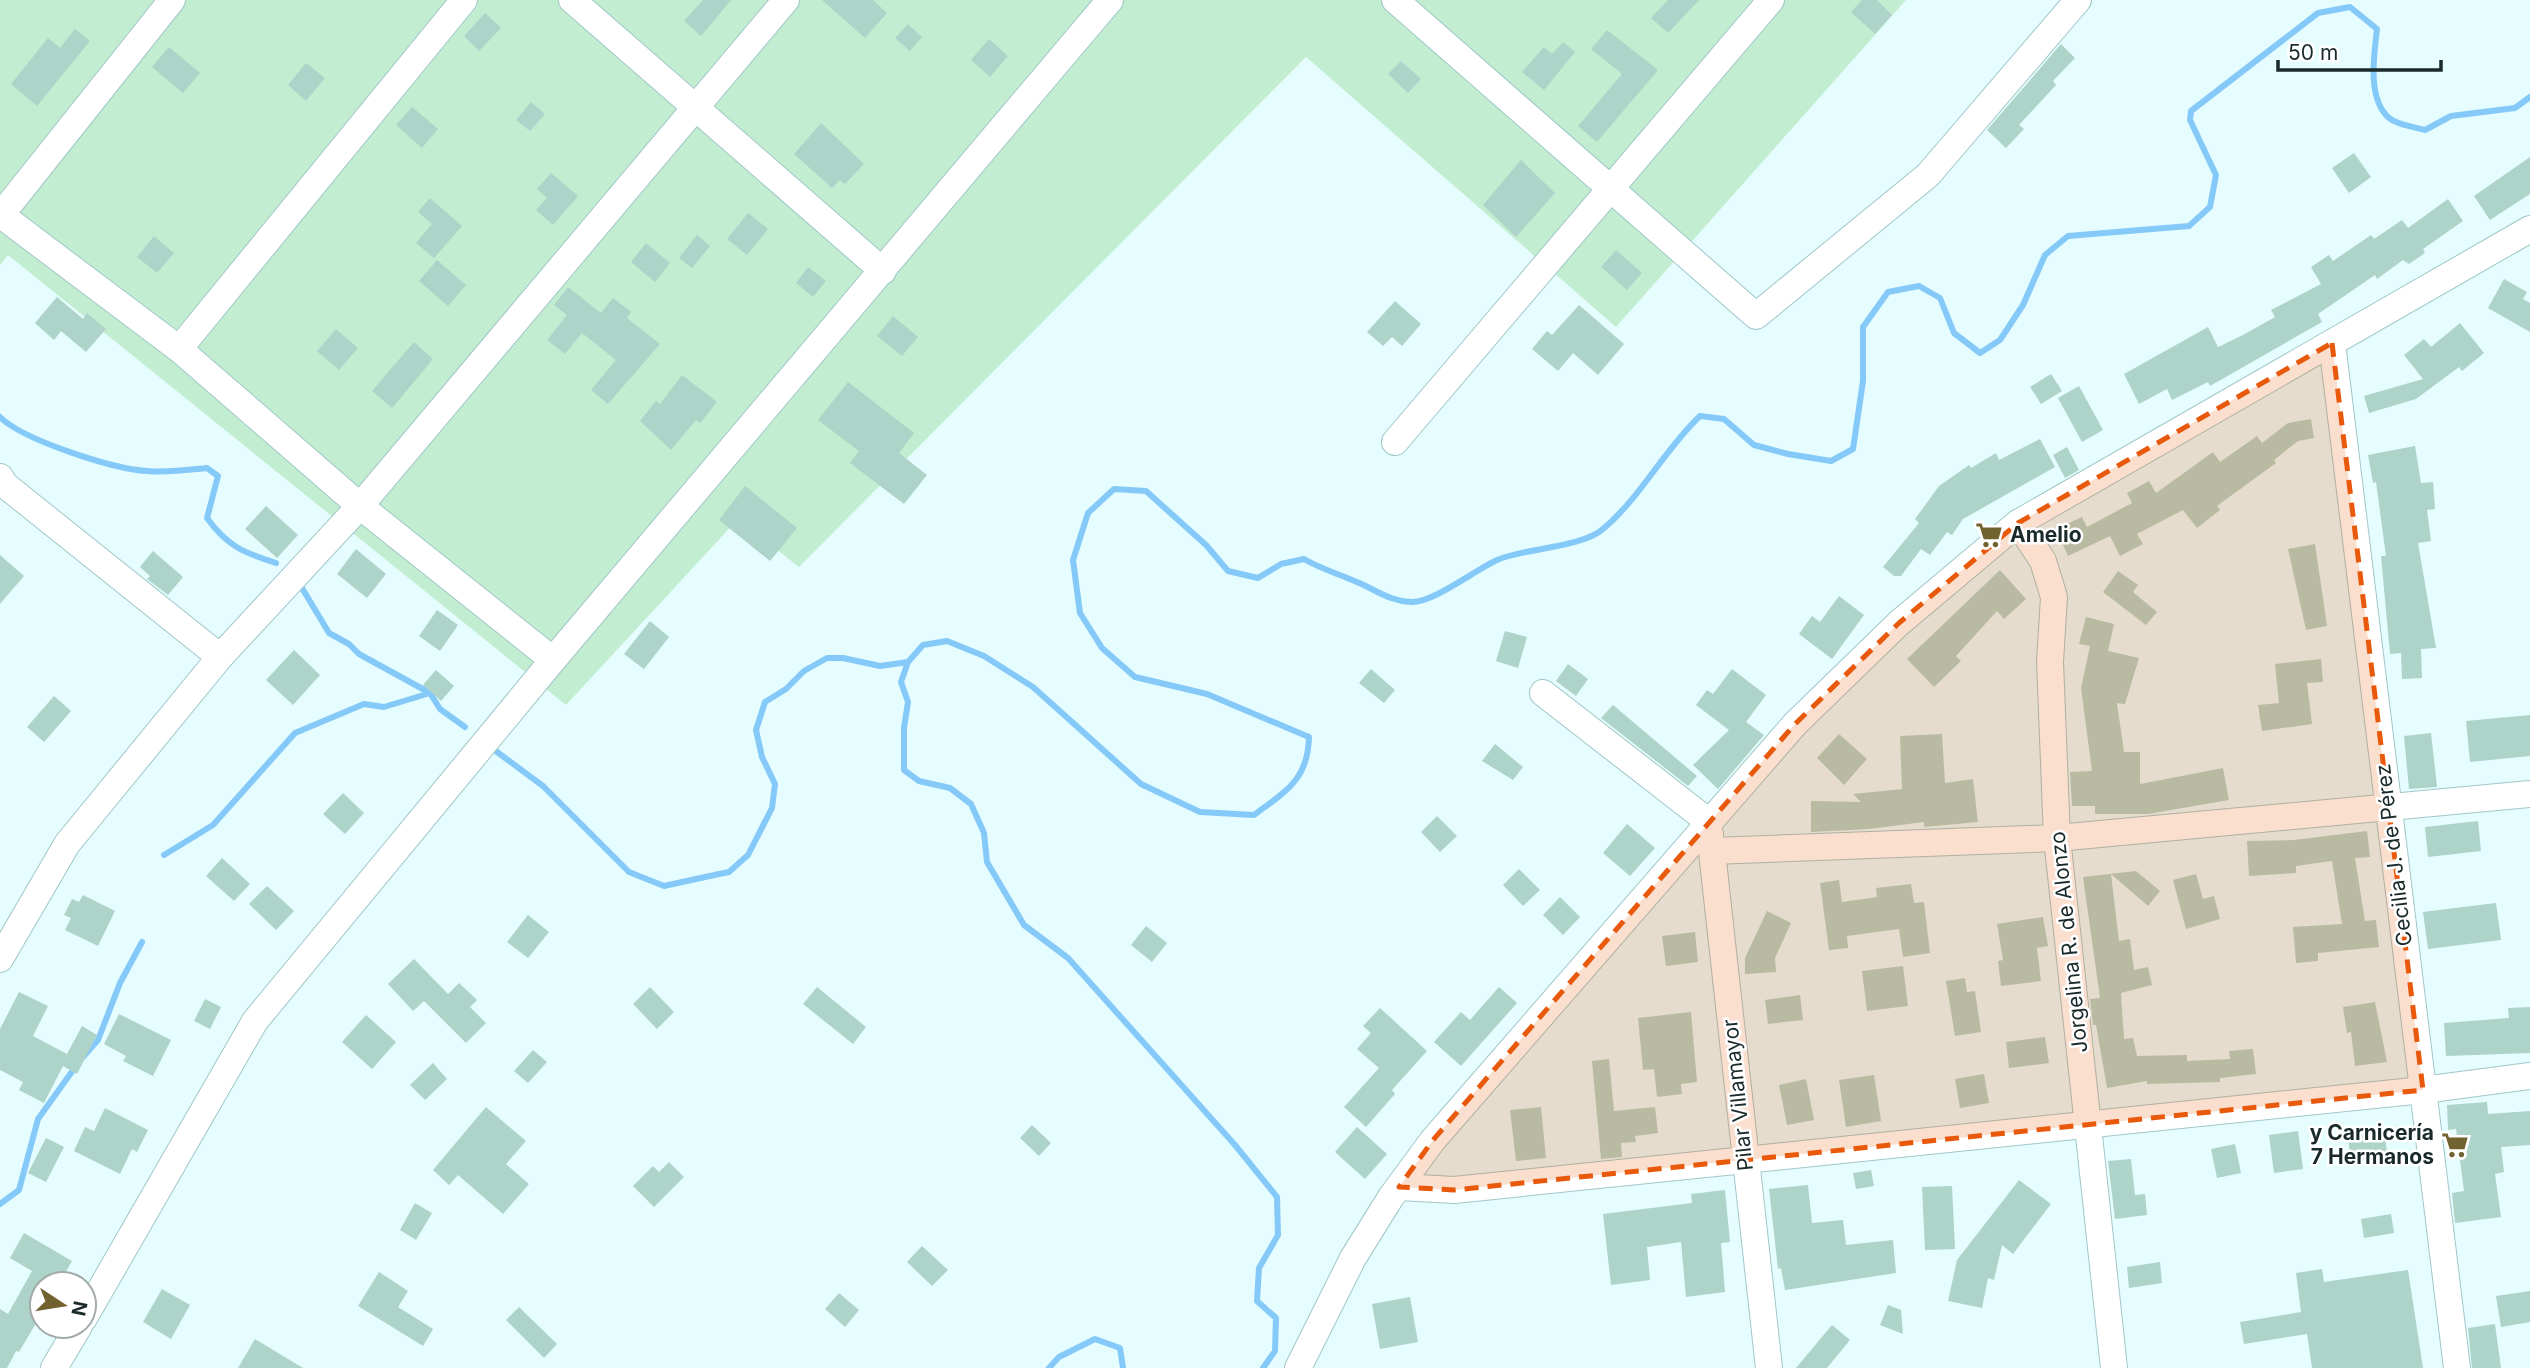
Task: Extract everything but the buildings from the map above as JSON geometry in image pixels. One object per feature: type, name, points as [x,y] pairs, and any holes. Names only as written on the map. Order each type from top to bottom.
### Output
[{"type":"street","points":[[172,0],[1,215],[179,349],[360,506],[553,660]]},
{"type":"street","points":[[179,349],[464,0]]},
{"type":"street","points":[[572,0],[883,271]]},
{"type":"street","points":[[0,959],[67,844],[220,657],[360,506],[786,0]]},
{"type":"street","points":[[98,1294],[255,1021],[553,660],[1110,0]]},
{"type":"street","points":[[1395,442],[1771,0]]},
{"type":"street","points":[[1409,4],[1756,316],[1927,175],[2078,0]]},
{"type":"street","points":[[1298,1368],[1353,1258],[1433,1140],[1795,724],[1880,641],[2018,523],[2332,343],[2525,239]]},
{"type":"street","name":"Cecilia J. de Pérez","points":[[2332,343],[2457,1368]]},
{"type":"street","points":[[0,477],[5,485],[220,657]]},
{"type":"street","name":"Jorgelina R. de Alonzo","points":[[2018,523],[2043,561],[2054,597],[2050,662],[2057,838],[2114,1368]]},
{"type":"street","points":[[1543,693],[1709,822]]},
{"type":"street","points":[[1712,851],[2057,838],[2530,794]]},
{"type":"street","name":"Pilar Villamayor","points":[[1709,822],[1744,1160],[1769,1368]]},
{"type":"street","points":[[1399,1187],[1454,1190],[2423,1090],[2530,1076]]},
{"type":"street","points":[[54,1368],[71,1340]]},
{"type":"highlighted area","points":[[2332,343],[2423,1090],[1454,1190],[1399,1187],[1433,1140],[1795,724],[1899,623],[2018,523]]},
{"type":"green space","points":[[0,0],[1906,0],[1616,327],[1306,57],[799,567],[738,519],[566,705],[8,255],[0,265]]},
{"type":"waterway","points":[[1263,1368],[1275,1351],[1276,1318],[1257,1301],[1259,1268],[1278,1235],[1277,1197],[1235,1145],[1068,958],[1024,925],[987,862],[984,833],[971,804],[950,788],[919,781],[904,770],[904,728],[908,702],[901,682],[908,662],[923,645],[947,641],[984,656],[1033,687],[1141,784],[1200,812],[1254,815],[1285,791],[1300,774],[1308,752],[1309,737],[1207,694],[1135,677],[1102,648],[1080,613],[1073,560],[1088,513],[1114,489],[1146,491],[1206,545],[1228,571],[1258,578],[1281,564],[1304,559],[1389,597],[1403,601],[1420,601],[1442,592],[1497,560],[1581,540],[1603,529],[1629,503],[1700,416],[1724,419],[1754,445],[1788,454],[1831,461],[1853,449],[1863,381],[1863,327],[1888,292],[1919,286],[1940,298],[1954,333],[1980,353],[2000,340],[2023,305],[2045,255],[2068,236],[2189,226],[2210,207],[2216,175],[2190,120],[2191,111],[2318,13],[2350,7],[2377,29],[2374,64],[2377,100],[2389,118],[2397,122],[2425,130],[2451,116],[2515,108],[2530,97]]},
{"type":"waterway","points":[[0,417],[48,444],[113,465],[154,472],[207,468],[218,476],[207,518],[229,542],[255,556],[276,563]]},
{"type":"waterway","points":[[299,583],[329,633],[349,644],[359,654],[430,693],[440,709],[465,727]]},
{"type":"waterway","points":[[493,749],[543,786],[629,872],[664,886],[729,872],[748,855],[772,808],[775,784],[762,757],[756,730],[765,702],[786,689],[804,671],[827,658],[843,658],[880,666],[908,662]]},
{"type":"waterway","points":[[164,855],[213,825],[295,733],[364,704],[384,707],[430,693]]},
{"type":"waterway","points":[[83,1057],[98,1040],[120,983],[142,942]]},
{"type":"waterway","points":[[0,1204],[19,1190],[38,1119],[76,1066]]},
{"type":"waterway","points":[[1049,1368],[1059,1357],[1095,1339],[1120,1348],[1123,1368]]},
{"type":"place","name":"Amelio","points":[[1989,535]]},
{"type":"place","name":"y Carnicería 7 Hermanos","points":[[2455,1145]]}]
